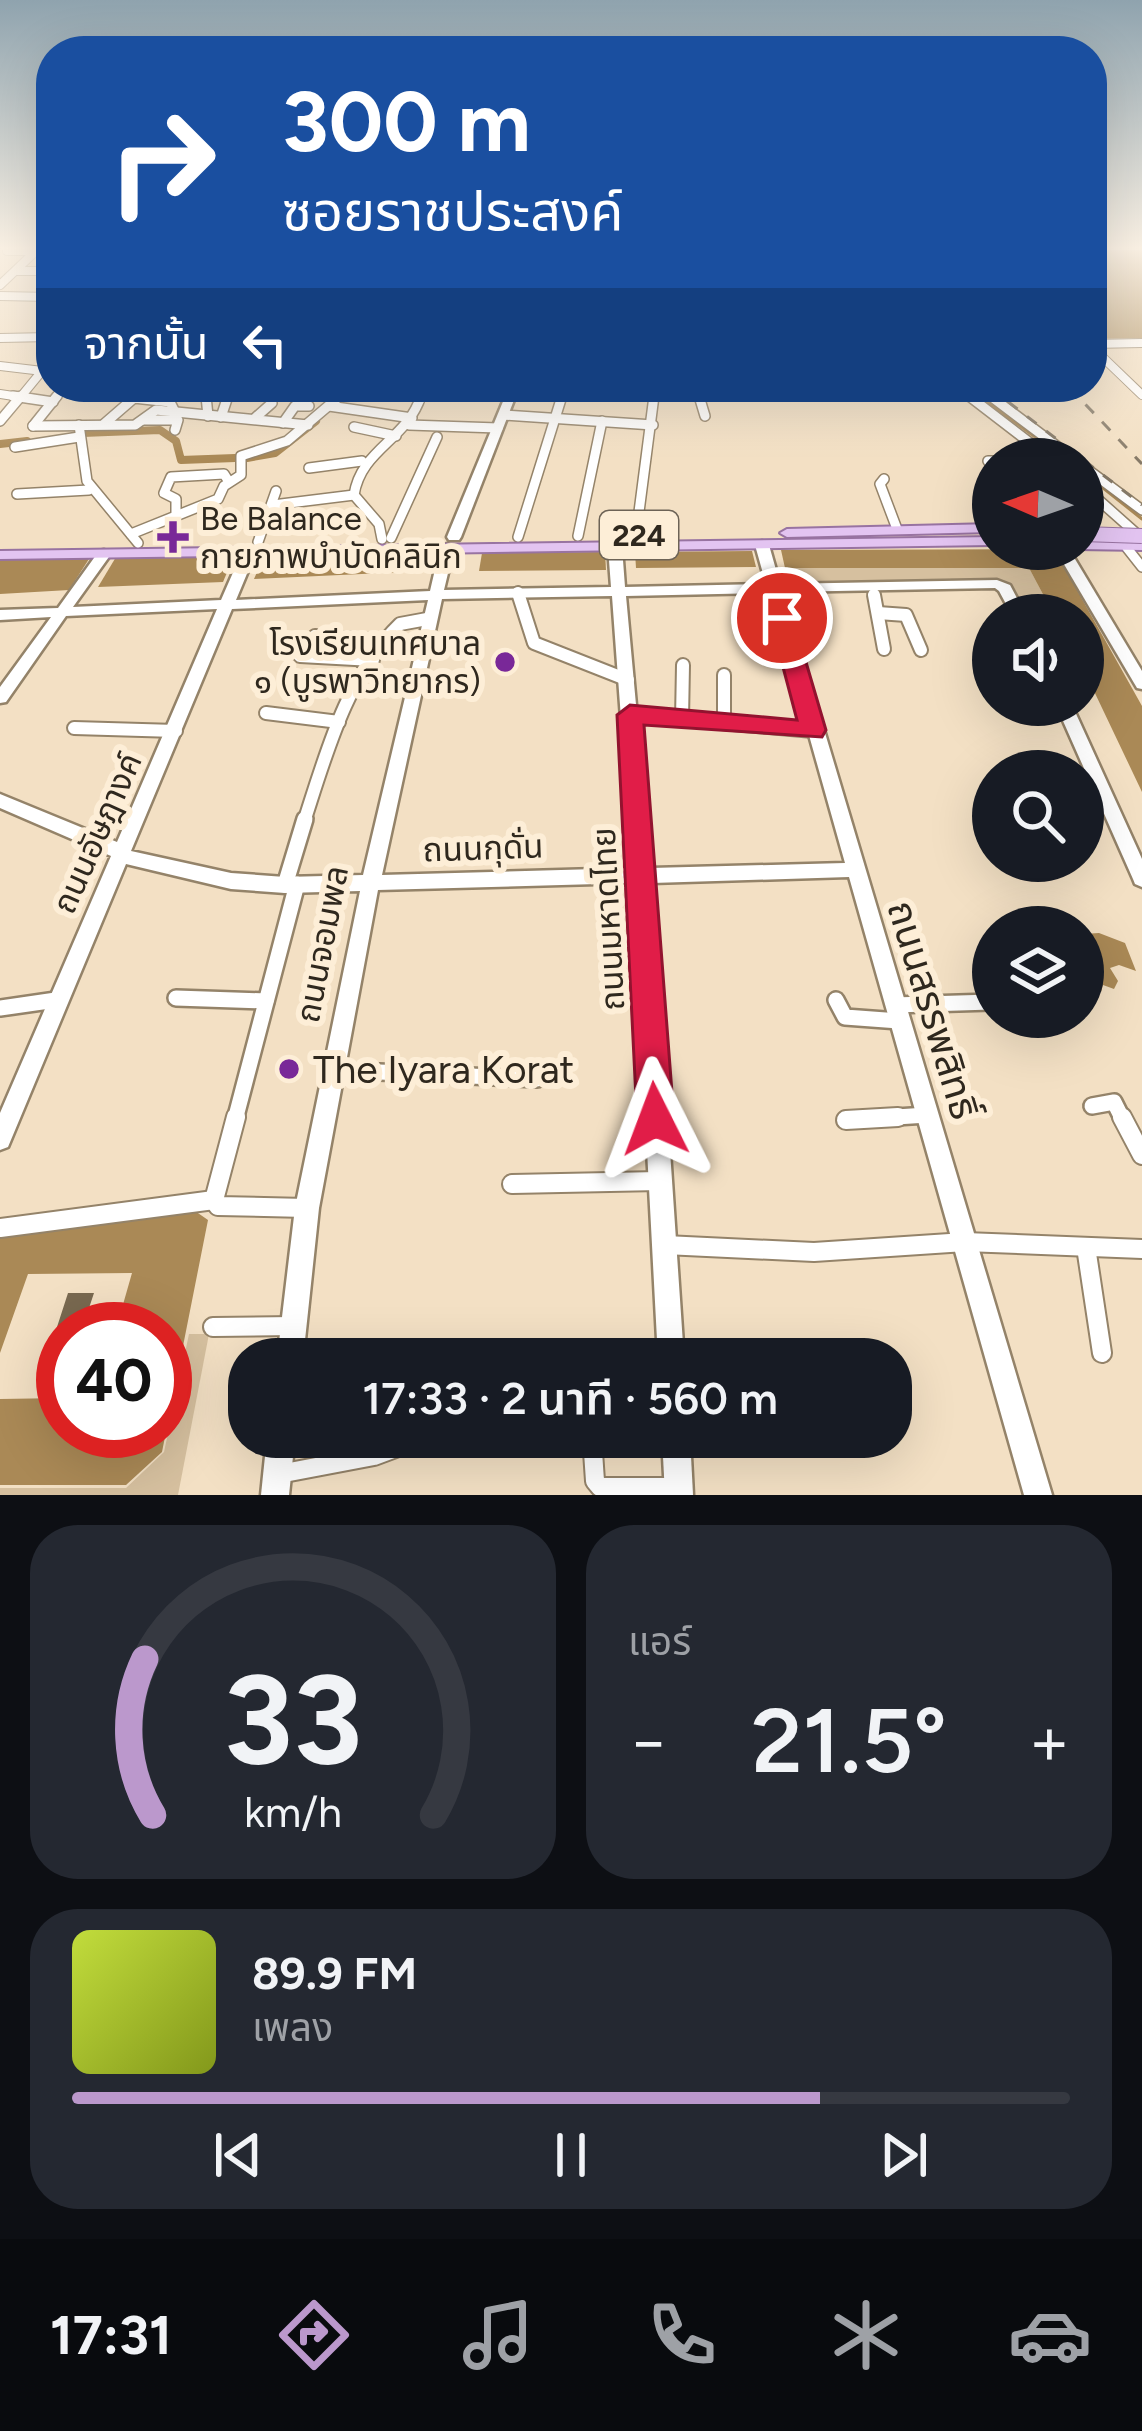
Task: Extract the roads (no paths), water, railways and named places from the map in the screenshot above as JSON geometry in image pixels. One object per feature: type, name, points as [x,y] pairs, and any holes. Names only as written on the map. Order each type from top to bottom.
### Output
[{"type":"main road","points":[[769,542],[898,529],[972,535]]},
{"type":"main road","name":"224","points":[[0,544],[107,549],[134,539],[254,545],[386,538],[450,543],[518,536],[769,542]]},
{"type":"main road","points":[[769,542],[972,537]]},
{"type":"main road","points":[[0,555],[254,545],[615,547],[972,537]]},
{"type":"main road","points":[[1104,539],[1139,541]]},
{"type":"street","points":[[0,338],[36,338]]},
{"type":"street","points":[[1107,344],[1142,343]]},
{"type":"street","points":[[1107,360],[1142,395]]},
{"type":"street","points":[[0,366],[36,371]]},
{"type":"street","points":[[0,421],[36,382]]},
{"type":"street","points":[[0,394],[36,399]]},
{"type":"street","points":[[53,402],[33,426],[79,431]]},
{"type":"street","points":[[104,424],[129,402]]},
{"type":"street","points":[[170,402],[176,412]]},
{"type":"street","points":[[207,402],[208,416]]},
{"type":"street","points":[[221,417],[226,402]]},
{"type":"street","points":[[255,418],[272,402]]},
{"type":"street","points":[[79,431],[80,471],[89,490],[134,539],[218,499],[229,482],[241,475],[241,456],[273,451],[333,402]]},
{"type":"street","points":[[309,468],[362,461],[411,422],[418,402]]},
{"type":"street","name":"ถนนจอมพล","points":[[293,1338],[307,1208],[433,596],[508,402]]},
{"type":"street","points":[[518,536],[560,402]]},
{"type":"street","points":[[636,536],[654,402]]},
{"type":"street","points":[[701,402],[705,416]]},
{"type":"street","points":[[744,402],[746,406]]},
{"type":"street","points":[[977,402],[1024,438]]},
{"type":"street","points":[[998,402],[1046,438]]},
{"type":"street","points":[[283,423],[296,406],[309,406]]},
{"type":"street","points":[[329,406],[411,422],[554,418],[653,424]]},
{"type":"street","points":[[15,447],[104,424],[135,425],[156,410],[308,425]]},
{"type":"street","points":[[143,420],[178,420],[175,430]]},
{"type":"street","points":[[578,536],[602,421]]},
{"type":"street","points":[[354,427],[396,436]]},
{"type":"street","points":[[386,538],[436,437]]},
{"type":"street","points":[[354,495],[362,461]]},
{"type":"street","points":[[176,516],[176,499],[164,494],[171,476],[225,474],[229,482]]},
{"type":"street","points":[[884,479],[880,484],[898,529]]},
{"type":"street","points":[[1104,482],[1142,510]]},
{"type":"street","points":[[17,494],[89,490]]},
{"type":"street","points":[[254,545],[276,490]]},
{"type":"street","points":[[354,495],[386,538]]},
{"type":"street","points":[[273,505],[354,495]]},
{"type":"street","points":[[1104,507],[1139,541],[1142,567]]},
{"type":"street","name":"ถนนสรรพสิทธิ์","points":[[769,542],[773,588],[1037,1495]]},
{"type":"street","name":"ถนนอัษฎางค์","points":[[0,1139],[6,1112],[254,545]]},
{"type":"street","name":"ถนนมหาดไทย","points":[[615,547],[642,873],[670,1338]]},
{"type":"street","points":[[0,698],[107,549]]},
{"type":"street","points":[[1074,570],[1142,684]]},
{"type":"street","points":[[0,615],[518,593],[997,584],[1008,594]]},
{"type":"street","points":[[518,593],[534,643],[628,680]]},
{"type":"street","points":[[874,595],[884,649]]},
{"type":"street","points":[[878,613],[906,615],[921,650]]},
{"type":"street","points":[[307,1208],[218,1206],[214,1200],[291,885],[339,722],[357,683],[401,623],[428,619]]},
{"type":"street","points":[[314,636],[386,641]]},
{"type":"street","points":[[300,656],[373,660]]},
{"type":"street","points":[[682,665],[682,719]]},
{"type":"street","points":[[724,675],[724,723]]},
{"type":"street","points":[[295,678],[357,683]]},
{"type":"street","points":[[266,713],[339,722]]},
{"type":"street","points":[[630,715],[813,730]]},
{"type":"street","points":[[1073,726],[1142,880]]},
{"type":"street","points":[[74,728],[176,731]]},
{"type":"street","name":"ถนนกุดั่น","points":[[0,801],[120,853],[231,881],[370,885],[853,870]]},
{"type":"street","points":[[176,998],[266,1001]]},
{"type":"street","points":[[0,1008],[56,1000]]},
{"type":"street","points":[[836,1000],[845,1017],[972,1004]]},
{"type":"street","points":[[334,1070],[537,1078]]},
{"type":"street","points":[[1093,1106],[1114,1102],[1142,1154]]},
{"type":"street","points":[[846,1120],[927,1115]]},
{"type":"street","points":[[512,1184],[659,1181]]},
{"type":"street","points":[[0,1228],[214,1200]]},
{"type":"street","points":[[665,1245],[814,1252],[965,1242],[1142,1249]]},
{"type":"street","points":[[1086,1246],[1102,1353]]},
{"type":"street","points":[[213,1328],[294,1326]]},
{"type":"street","points":[[276,1485],[367,1458]]},
{"type":"street","points":[[592,1458],[591,1488],[679,1491],[677,1458]]},
{"type":"waterway","points":[[987,402],[1036,438]]},
{"type":"waterway","points":[[247,458],[275,453],[316,421]]},
{"type":"waterway","points":[[82,433],[160,430],[176,441],[181,460],[235,458]]},
{"type":"waterway","points":[[0,444],[27,441]]},
{"type":"waterway","points":[[1104,489],[1142,519]]},
{"type":"railway","points":[[1008,402],[1142,505]]},
{"type":"railway","points":[[1083,402],[1142,464]]},
{"type":"place","name":"Be Balance กายภาพบำบัดคลินิก","points":[[173,537]]},
{"type":"place","name":"โรงเรียนเทศบาล ๑ (บูรพาวิทยากร)","points":[[505,662]]},
{"type":"place","name":"The Iyara Korat","points":[[289,1069]]}]
